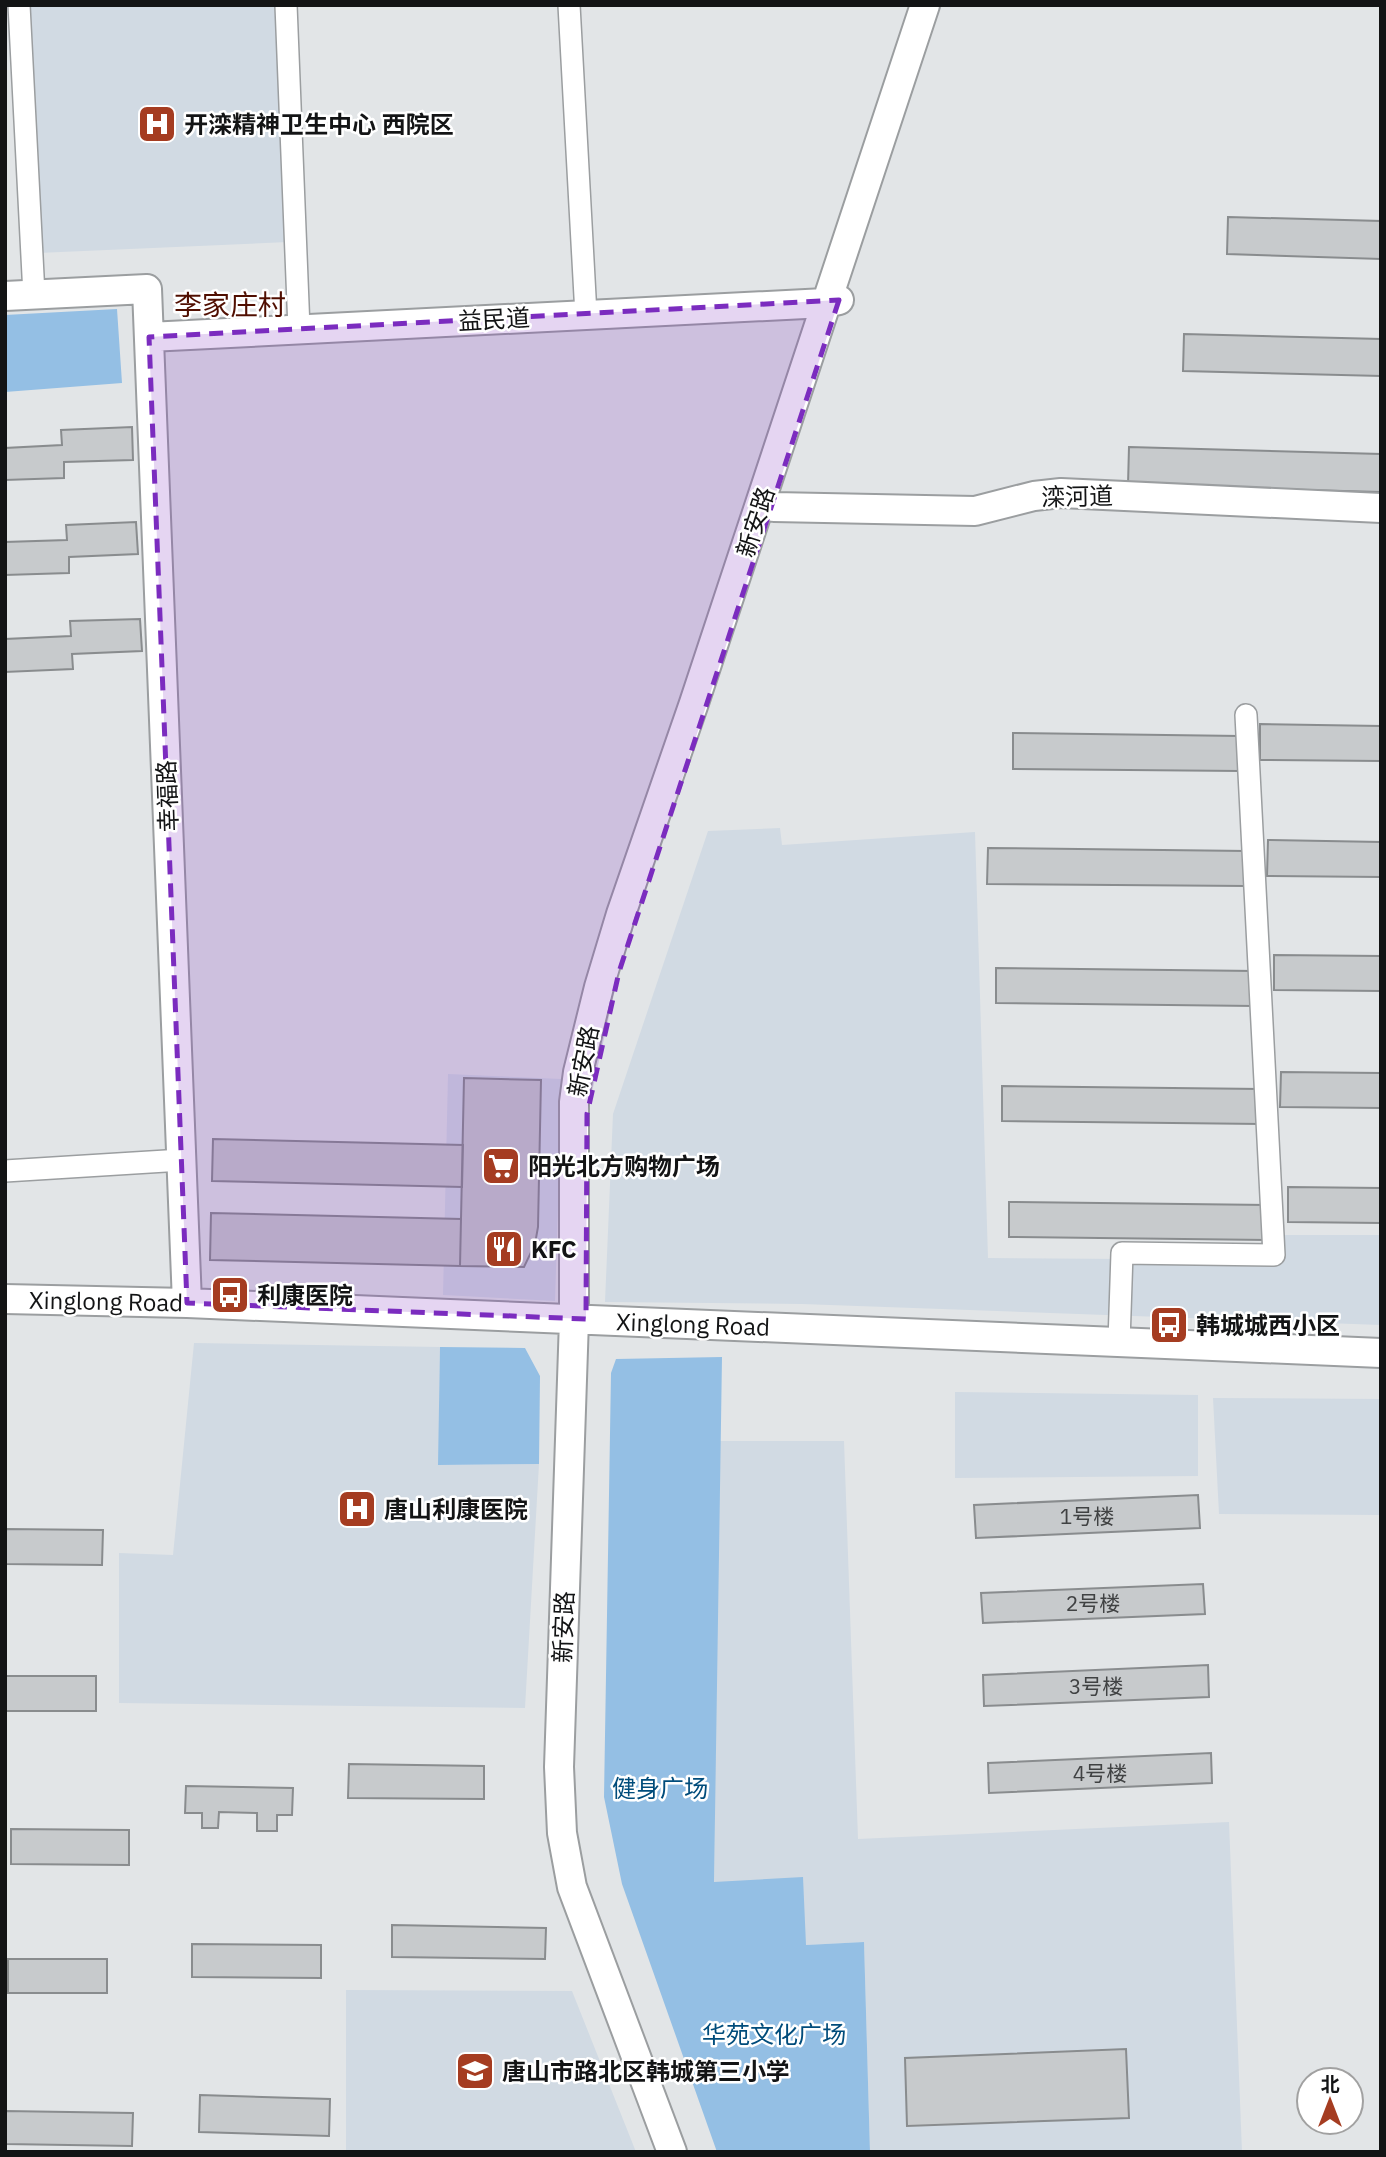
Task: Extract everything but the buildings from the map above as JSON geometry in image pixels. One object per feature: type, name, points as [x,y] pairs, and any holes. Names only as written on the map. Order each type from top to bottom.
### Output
[{"type":"main road","name":"新安路","points":[[672,2152],[572,1887],[562,1833],[559,1767],[587,1114],[593,1072],[619,972],[774,507],[832,301],[925,5]]},
{"type":"main road","name":"新安路","points":[[685,2152],[584,1882],[576,1825],[572,1772],[580,1320],[574,1102],[599,987],[621,914],[832,301],[916,75],[937,5]]},
{"type":"main road","name":"幸福路","points":[[34,295],[147,289],[187,1303]]},
{"type":"main road","points":[[5,296],[34,295]]},
{"type":"main road","name":"益民道","points":[[149,337],[832,301]]},
{"type":"main road","name":"滦河道","points":[[774,507],[975,511],[1034,496],[1061,493],[1381,508]]},
{"type":"main road","name":"Xinglong Road","points":[[5,1299],[187,1303],[1381,1353]]},
{"type":"street","points":[[19,5],[34,295]]},
{"type":"street","points":[[286,5],[299,329]]},
{"type":"street","points":[[569,5],[586,315]]},
{"type":"street","points":[[1119,1342],[1122,1253],[1273,1255],[1246,715]]},
{"type":"street","points":[[5,1171],[182,1160]]},
{"type":"highlighted area","points":[[839,300],[619,972],[587,1114],[586,1319],[187,1303],[149,337]]},
{"type":"shaded area","name":"开滦精神卫生中心 西院区","points":[[25,5],[279,5],[288,242],[38,253]]},
{"type":"shaded area","points":[[780,828],[782,845],[975,832],[988,1258],[1270,1260],[1273,1235],[1381,1235],[1381,1325],[802,1304],[605,1302],[613,1114],[708,831]]},
{"type":"shaded area","name":"阳光北方购物广场","points":[[448,1074],[562,1079],[555,1301],[443,1295]]},
{"type":"shaded area","name":"唐山利康医院","points":[[194,1343],[440,1347],[439,1465],[539,1464],[525,1708],[119,1703],[119,1553],[173,1555]]},
{"type":"shaded area","points":[[955,1392],[1198,1395],[1198,1476],[955,1478]]},
{"type":"shaded area","points":[[1213,1398],[1381,1399],[1381,1515],[1219,1514]]},
{"type":"shaded area","points":[[718,1441],[844,1441],[858,1839],[1229,1822],[1242,2152],[870,2152],[864,1942],[806,1945],[714,1882]]},
{"type":"shaded area","name":"唐山市路北区韩城第三小学","points":[[346,1990],[572,1991],[636,2152],[346,2152]]},
{"type":"green space","points":[[117,309],[122,383],[5,392],[5,315]]},
{"type":"green space","points":[[440,1347],[525,1348],[540,1376],[539,1464],[438,1465]]},
{"type":"green space","points":[[722,1357],[714,1882],[803,1877],[806,1945],[864,1942],[870,2152],[717,2152],[622,1884],[604,1797],[611,1373],[616,1359]]},
{"type":"place","name":"开滦精神卫生中心 西院区","points":[[157,124]]},
{"type":"place","name":"阳光北方购物广场","points":[[501,1166]]},
{"type":"place","name":"KFC","points":[[504,1249]]},
{"type":"place","name":"利康医院","points":[[230,1295]]},
{"type":"place","name":"韩城城西小区","points":[[1169,1325]]},
{"type":"place","name":"唐山利康医院","points":[[357,1509]]},
{"type":"place","name":"唐山市路北区韩城第三小学","points":[[475,2071]]},
{"type":"district","name":"李家庄村","points":[[230,304]]},
{"type":"park label","name":"健身广场","points":[[660,1788]]},
{"type":"park label","name":"华苑文化广场","points":[[774,2034]]}]
